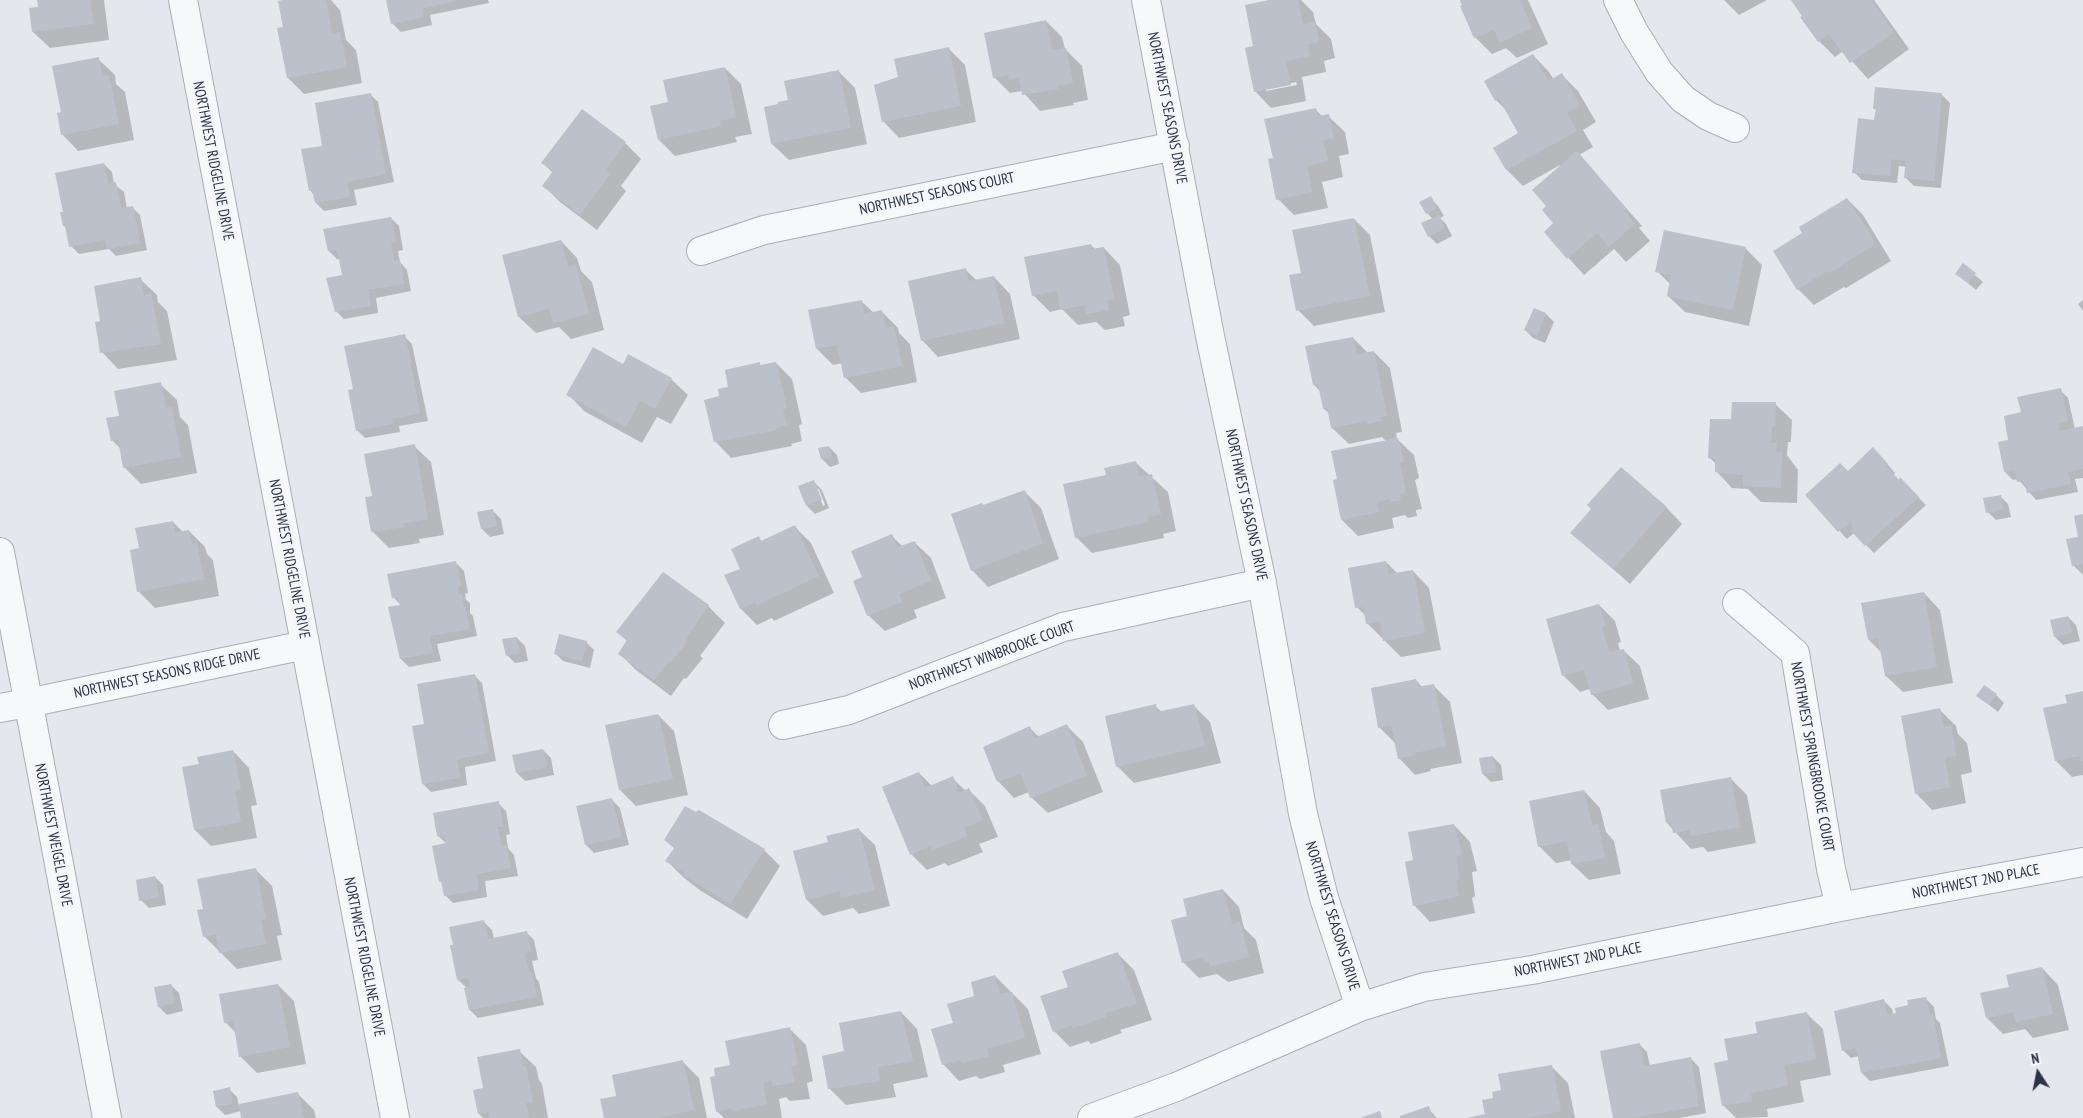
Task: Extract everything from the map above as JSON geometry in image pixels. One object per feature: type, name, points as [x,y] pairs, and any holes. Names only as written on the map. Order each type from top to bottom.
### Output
[{"type":"street","name":"NORTHWEST RIDGELINE DRIVE","points":[[183,0],[395,1118]]},
{"type":"street","name":"NORTHWEST SEASONS DRIVE","points":[[1146,0],[1210,336],[1262,583],[1303,814],[1324,898],[1360,1007]]},
{"type":"street","points":[[1618,0],[1634,32],[1659,72],[1683,99],[1708,116],[1735,128]]},
{"type":"street","name":"NORTHWEST SEASONS COURT","points":[[701,251],[764,230],[1175,146]]},
{"type":"street","name":"NORTHWEST WEIGEL DRIVE","points":[[0,552],[107,1118]]},
{"type":"street","name":"NORTHWEST WINBROOKE COURT","points":[[782,725],[850,710],[1062,627],[1262,583]]},
{"type":"street","name":"NORTHWEST SPRINGBROOKE COURT","points":[[1737,603],[1795,653],[1831,869],[1840,907]]},
{"type":"street","name":"NORTHWEST SEASONS RIDGE DRIVE","points":[[0,708],[28,704],[305,645]]},
{"type":"street","name":"NORTHWEST 2ND PLACE","points":[[1092,1118],[1176,1087],[1360,1007],[1424,987],[1532,970],[1840,907],[2083,862]]},
{"type":"building","points":[[37,0],[90,0],[94,24],[32,32],[29,8],[38,7]]},
{"type":"building","points":[[326,0],[332,34],[340,32],[347,67],[287,78],[277,28],[283,27],[278,1]]},
{"type":"building","points":[[386,0],[456,1],[423,8],[424,17],[391,24]]},
{"type":"building","points":[[1269,0],[1298,0],[1303,24],[1315,21],[1319,42],[1308,44],[1310,56],[1286,61],[1291,85],[1254,92],[1245,48],[1253,46],[1245,5]]},
{"type":"building","points":[[1460,0],[1520,0],[1532,28],[1500,42],[1494,30],[1474,38],[1460,6],[1462,5]]},
{"type":"building","points":[[1791,0],[1871,0],[1894,32],[1850,63],[1829,34],[1818,42],[1800,17],[1802,16]]},
{"type":"building","points":[[1046,20],[1052,50],[1066,48],[1073,83],[1058,86],[1058,89],[1022,95],[1019,78],[1009,80],[1008,75],[993,78],[984,33]]},
{"type":"building","points":[[949,47],[961,106],[882,122],[874,85],[898,77],[894,59]]},
{"type":"building","points":[[1533,54],[1548,81],[1562,73],[1580,106],[1567,113],[1577,131],[1506,170],[1493,148],[1518,133],[1499,99],[1495,101],[1484,81]]},
{"type":"building","points":[[99,57],[102,76],[109,75],[119,124],[61,135],[57,113],[61,112],[52,66]]},
{"type":"building","points":[[725,67],[736,117],[720,121],[721,126],[658,140],[650,106],[668,102],[663,80]]},
{"type":"building","points":[[839,70],[851,128],[771,144],[764,107],[788,100],[784,81]]},
{"type":"building","points":[[1875,87],[1942,93],[1934,181],[1904,178],[1906,161],[1891,159],[1890,176],[1852,173],[1858,118],[1874,120],[1876,109],[1873,109]]},
{"type":"building","points":[[371,93],[386,174],[347,182],[350,197],[315,203],[312,190],[309,191],[301,149],[322,146],[315,103]]},
{"type":"building","points":[[1316,108],[1318,116],[1329,114],[1334,138],[1323,140],[1328,161],[1307,166],[1312,192],[1276,200],[1268,159],[1273,158],[1264,119]]},
{"type":"building","points":[[582,109],[626,142],[605,170],[610,174],[580,215],[542,186],[553,171],[541,163]]},
{"type":"building","points":[[1577,151],[1627,209],[1624,211],[1635,224],[1609,247],[1597,233],[1567,259],[1544,232],[1553,223],[1542,210],[1546,206],[1532,190]]},
{"type":"building","points":[[104,163],[108,184],[116,182],[121,208],[133,206],[140,243],[107,249],[105,240],[69,247],[60,212],[63,212],[55,173]]},
{"type":"building","points":[[1431,196],[1437,208],[1426,214],[1419,202]]},
{"type":"building","points":[[1847,198],[1876,244],[1797,290],[1773,251],[1802,233],[1799,227]]},
{"type":"building","points":[[1439,215],[1445,228],[1428,237],[1421,223]]},
{"type":"building","points":[[391,217],[396,242],[391,243],[394,261],[400,260],[404,284],[368,290],[371,306],[335,312],[326,278],[342,275],[337,250],[328,251],[323,229]]},
{"type":"building","points":[[1354,218],[1370,296],[1296,311],[1289,275],[1301,273],[1292,230]]},
{"type":"building","points":[[1664,230],[1746,247],[1733,310],[1667,296],[1671,275],[1655,272]]},
{"type":"building","points":[[561,240],[568,267],[576,265],[589,314],[553,323],[550,309],[518,317],[502,255]]},
{"type":"building","points":[[1091,244],[1092,249],[1104,247],[1114,299],[1107,300],[1109,310],[1087,314],[1085,305],[1060,310],[1057,291],[1032,296],[1024,257]]},
{"type":"building","points":[[1963,263],[1976,273],[1968,283],[1955,274]]},
{"type":"building","points":[[966,268],[969,281],[994,276],[1004,323],[921,341],[908,281]]},
{"type":"building","points":[[141,277],[144,295],[151,293],[161,344],[100,353],[95,322],[100,321],[94,286]]},
{"type":"building","points":[[862,300],[864,314],[882,310],[886,328],[894,326],[902,366],[844,378],[837,345],[816,349],[808,310]]},
{"type":"building","points":[[1534,308],[1546,313],[1537,336],[1524,330]]},
{"type":"building","points":[[405,334],[420,413],[392,419],[393,424],[356,431],[348,390],[353,389],[344,346]]},
{"type":"building","points":[[1353,337],[1357,354],[1374,351],[1387,416],[1380,417],[1381,421],[1367,424],[1367,421],[1331,428],[1327,408],[1323,409],[1318,384],[1313,385],[1305,346]]},
{"type":"building","points":[[593,347],[623,364],[628,354],[672,378],[655,409],[640,401],[626,427],[566,395]]},
{"type":"building","points":[[760,362],[760,365],[776,362],[787,408],[783,409],[787,425],[776,428],[777,430],[714,442],[704,400],[719,396],[718,389],[728,387],[725,370]]},
{"type":"building","points":[[161,382],[166,408],[172,407],[181,457],[123,468],[118,439],[111,441],[106,418],[119,416],[114,391]]},
{"type":"building","points":[[2061,388],[2068,421],[2058,423],[2059,431],[2083,426],[2083,469],[2068,472],[2071,484],[2027,493],[2024,481],[2017,482],[2015,470],[2004,472],[1998,442],[2008,440],[2004,416],[2021,412],[2017,397]]},
{"type":"building","points":[[1732,402],[1776,402],[1775,426],[1772,426],[1771,443],[1777,443],[1776,452],[1782,452],[1781,488],[1743,486],[1743,475],[1715,472],[1715,459],[1708,458],[1710,419],[1731,419]]},
{"type":"building","points":[[1398,438],[1404,462],[1400,463],[1406,493],[1400,494],[1401,500],[1390,502],[1390,499],[1377,502],[1379,512],[1341,520],[1333,480],[1337,479],[1331,451]]},
{"type":"building","points":[[415,444],[428,519],[403,523],[404,527],[371,532],[365,497],[372,496],[364,454]]},
{"type":"building","points":[[829,446],[832,457],[821,459],[818,448]]},
{"type":"building","points":[[1873,447],[1888,464],[1886,466],[1899,480],[1900,477],[1919,497],[1865,546],[1850,530],[1853,527],[1850,522],[1838,532],[1805,495],[1840,463],[1848,471]]},
{"type":"building","points":[[1136,461],[1139,477],[1152,474],[1161,514],[1148,517],[1148,522],[1075,538],[1063,484],[1106,475],[1104,468]]},
{"type":"building","points":[[1621,467],[1667,507],[1613,569],[1570,533],[1591,509],[1587,505]]},
{"type":"building","points":[[814,480],[822,500],[806,506],[798,486]]},
{"type":"building","points":[[1025,490],[1043,543],[971,571],[951,514]]},
{"type":"building","points":[[2001,495],[2003,509],[1986,513],[1983,498]]},
{"type":"building","points":[[493,509],[497,526],[481,529],[477,512]]},
{"type":"building","points":[[2083,514],[2083,564],[2072,566],[2066,539],[2078,537],[2074,516]]},
{"type":"building","points":[[173,521],[175,532],[189,530],[192,544],[197,543],[204,579],[137,592],[130,550],[139,548],[135,528]]},
{"type":"building","points":[[795,525],[819,576],[757,605],[756,602],[740,609],[724,575],[740,569],[731,549],[759,536],[761,541]]},
{"type":"building","points":[[892,534],[897,547],[915,541],[931,581],[899,594],[902,602],[867,616],[853,581],[862,577],[851,551]]},
{"type":"building","points":[[456,561],[461,585],[458,586],[459,594],[462,594],[463,607],[465,607],[470,629],[430,636],[433,653],[400,659],[388,607],[400,605],[398,597],[392,598],[387,574]]},
{"type":"building","points":[[1386,561],[1389,574],[1413,570],[1425,633],[1383,641],[1380,621],[1366,624],[1363,607],[1355,608],[1348,568]]},
{"type":"building","points":[[663,572],[709,605],[685,639],[687,641],[670,664],[667,663],[654,680],[618,654],[627,640],[616,632]]},
{"type":"building","points":[[1924,592],[1937,667],[1885,676],[1878,638],[1868,640],[1861,603]]},
{"type":"building","points":[[1599,604],[1606,626],[1602,627],[1609,652],[1624,649],[1633,683],[1591,695],[1584,670],[1562,676],[1546,619]]},
{"type":"building","points":[[2068,616],[2072,633],[2054,637],[2050,620]]},
{"type":"building","points":[[559,634],[587,641],[582,661],[554,654]]},
{"type":"building","points":[[517,637],[520,653],[506,656],[502,639]]},
{"type":"building","points":[[475,674],[489,753],[457,759],[459,778],[422,784],[412,726],[424,724],[417,684]]},
{"type":"building","points":[[1416,679],[1418,687],[1434,684],[1446,746],[1398,759],[1391,725],[1378,728],[1371,688]]},
{"type":"building","points":[[1984,685],[1997,694],[1989,705],[1976,696]]},
{"type":"building","points":[[2083,691],[2083,761],[2081,762],[2080,756],[2055,761],[2043,708],[2067,703],[2065,695]]},
{"type":"building","points":[[1156,704],[1157,712],[1194,704],[1205,746],[1116,767],[1105,716]]},
{"type":"building","points":[[1940,708],[1944,727],[1951,725],[1956,756],[1945,758],[1950,787],[1915,794],[1901,716]]},
{"type":"building","points":[[658,714],[673,779],[619,790],[605,725]]},
{"type":"building","points":[[1067,724],[1087,775],[1030,798],[1021,773],[997,782],[983,747],[1030,726],[1034,738]]},
{"type":"building","points":[[543,749],[547,767],[516,773],[512,755]]},
{"type":"building","points":[[233,750],[241,789],[235,790],[241,822],[194,830],[182,767],[199,764],[197,757]]},
{"type":"building","points":[[1493,756],[1496,772],[1482,774],[1479,758]]},
{"type":"building","points":[[919,772],[925,788],[953,776],[959,793],[969,788],[983,820],[964,828],[967,836],[931,851],[930,846],[910,855],[882,787]]},
{"type":"building","points":[[1731,777],[1740,827],[1691,836],[1689,830],[1673,833],[1671,822],[1666,823],[1660,790]]},
{"type":"building","points":[[1584,790],[1592,825],[1598,824],[1605,858],[1571,864],[1567,841],[1538,847],[1529,801]]},
{"type":"building","points":[[612,798],[622,837],[585,845],[576,806]]},
{"type":"building","points":[[499,801],[503,827],[498,827],[501,845],[506,845],[511,868],[477,874],[479,890],[444,896],[441,881],[439,882],[432,846],[446,843],[444,835],[437,836],[433,813]]},
{"type":"building","points":[[685,806],[696,812],[699,810],[765,849],[730,904],[683,875],[685,873],[665,861],[675,847],[664,840]]},
{"type":"building","points":[[1454,824],[1462,855],[1456,856],[1459,879],[1456,881],[1459,896],[1413,906],[1405,862],[1413,860],[1408,832]]},
{"type":"building","points":[[859,828],[875,890],[841,898],[840,891],[806,900],[793,851],[828,842],[826,836]]},
{"type":"building","points":[[256,868],[266,919],[261,920],[266,944],[219,953],[216,934],[203,937],[197,910],[203,909],[197,879]]},
{"type":"building","points":[[155,876],[159,897],[139,901],[136,880]]},
{"type":"building","points":[[1223,889],[1232,924],[1240,922],[1249,957],[1210,966],[1209,962],[1204,963],[1203,957],[1182,963],[1171,920],[1187,916],[1183,899]]},
{"type":"building","points":[[484,920],[488,939],[527,931],[531,952],[525,953],[529,973],[532,972],[537,997],[469,1010],[464,988],[470,986],[469,978],[457,980],[450,945],[453,945],[449,927]]},
{"type":"building","points":[[1118,952],[1137,1004],[1105,1013],[1106,1017],[1073,1028],[1072,1025],[1053,1032],[1040,996],[1068,987],[1062,971]]},
{"type":"building","points":[[2042,967],[2053,1014],[2016,1022],[2014,1012],[1986,1018],[1980,993],[2009,987],[2006,975]]},
{"type":"building","points":[[995,975],[1000,994],[1012,992],[1025,1038],[987,1049],[989,1056],[962,1063],[961,1060],[942,1065],[931,1029],[953,1023],[947,1004],[974,996],[971,982]]},
{"type":"building","points":[[171,984],[175,1003],[158,1007],[154,987]]},
{"type":"building","points":[[278,984],[290,1047],[239,1057],[233,1021],[224,1023],[219,994]]},
{"type":"building","points":[[1926,997],[1930,1014],[1933,1014],[1941,1058],[1861,1073],[1856,1048],[1842,1051],[1834,1011],[1884,999],[1887,1015],[1896,1013],[1895,1008],[1908,1005],[1907,1000]]},
{"type":"building","points":[[901,1011],[913,1061],[878,1067],[880,1081],[828,1089],[822,1056],[844,1051],[839,1023]]},
{"type":"building","points":[[1807,1012],[1816,1059],[1784,1065],[1788,1085],[1751,1093],[1752,1101],[1722,1106],[1714,1063],[1728,1060],[1724,1039],[1757,1033],[1755,1022]]},
{"type":"building","points":[[790,1027],[798,1065],[791,1067],[795,1082],[773,1086],[771,1080],[763,1083],[767,1104],[733,1111],[732,1108],[716,1112],[710,1077],[715,1076],[714,1068],[730,1065],[725,1041]]},
{"type":"building","points":[[1640,1043],[1644,1066],[1691,1057],[1699,1106],[1630,1118],[1613,1118],[1600,1051]]},
{"type":"building","points":[[520,1049],[523,1066],[526,1066],[533,1102],[526,1103],[529,1118],[489,1118],[488,1112],[478,1114],[473,1090],[483,1088],[477,1057]]},
{"type":"building","points":[[683,1060],[694,1110],[657,1118],[604,1118],[600,1099],[616,1096],[612,1075]]},
{"type":"building","points":[[1552,1065],[1561,1111],[1528,1118],[1467,1118],[1485,1114],[1482,1100],[1493,1098],[1492,1092],[1501,1090],[1498,1074]]},
{"type":"building","points":[[230,1087],[233,1104],[216,1107],[213,1091]]},
{"type":"building","points":[[298,1092],[304,1118],[241,1118],[239,1104]]},
{"type":"building","points":[[1429,1106],[1433,1118],[1400,1118],[1400,1116]]},
{"type":"building","points":[[1380,1111],[1382,1118],[1360,1118]]}]
